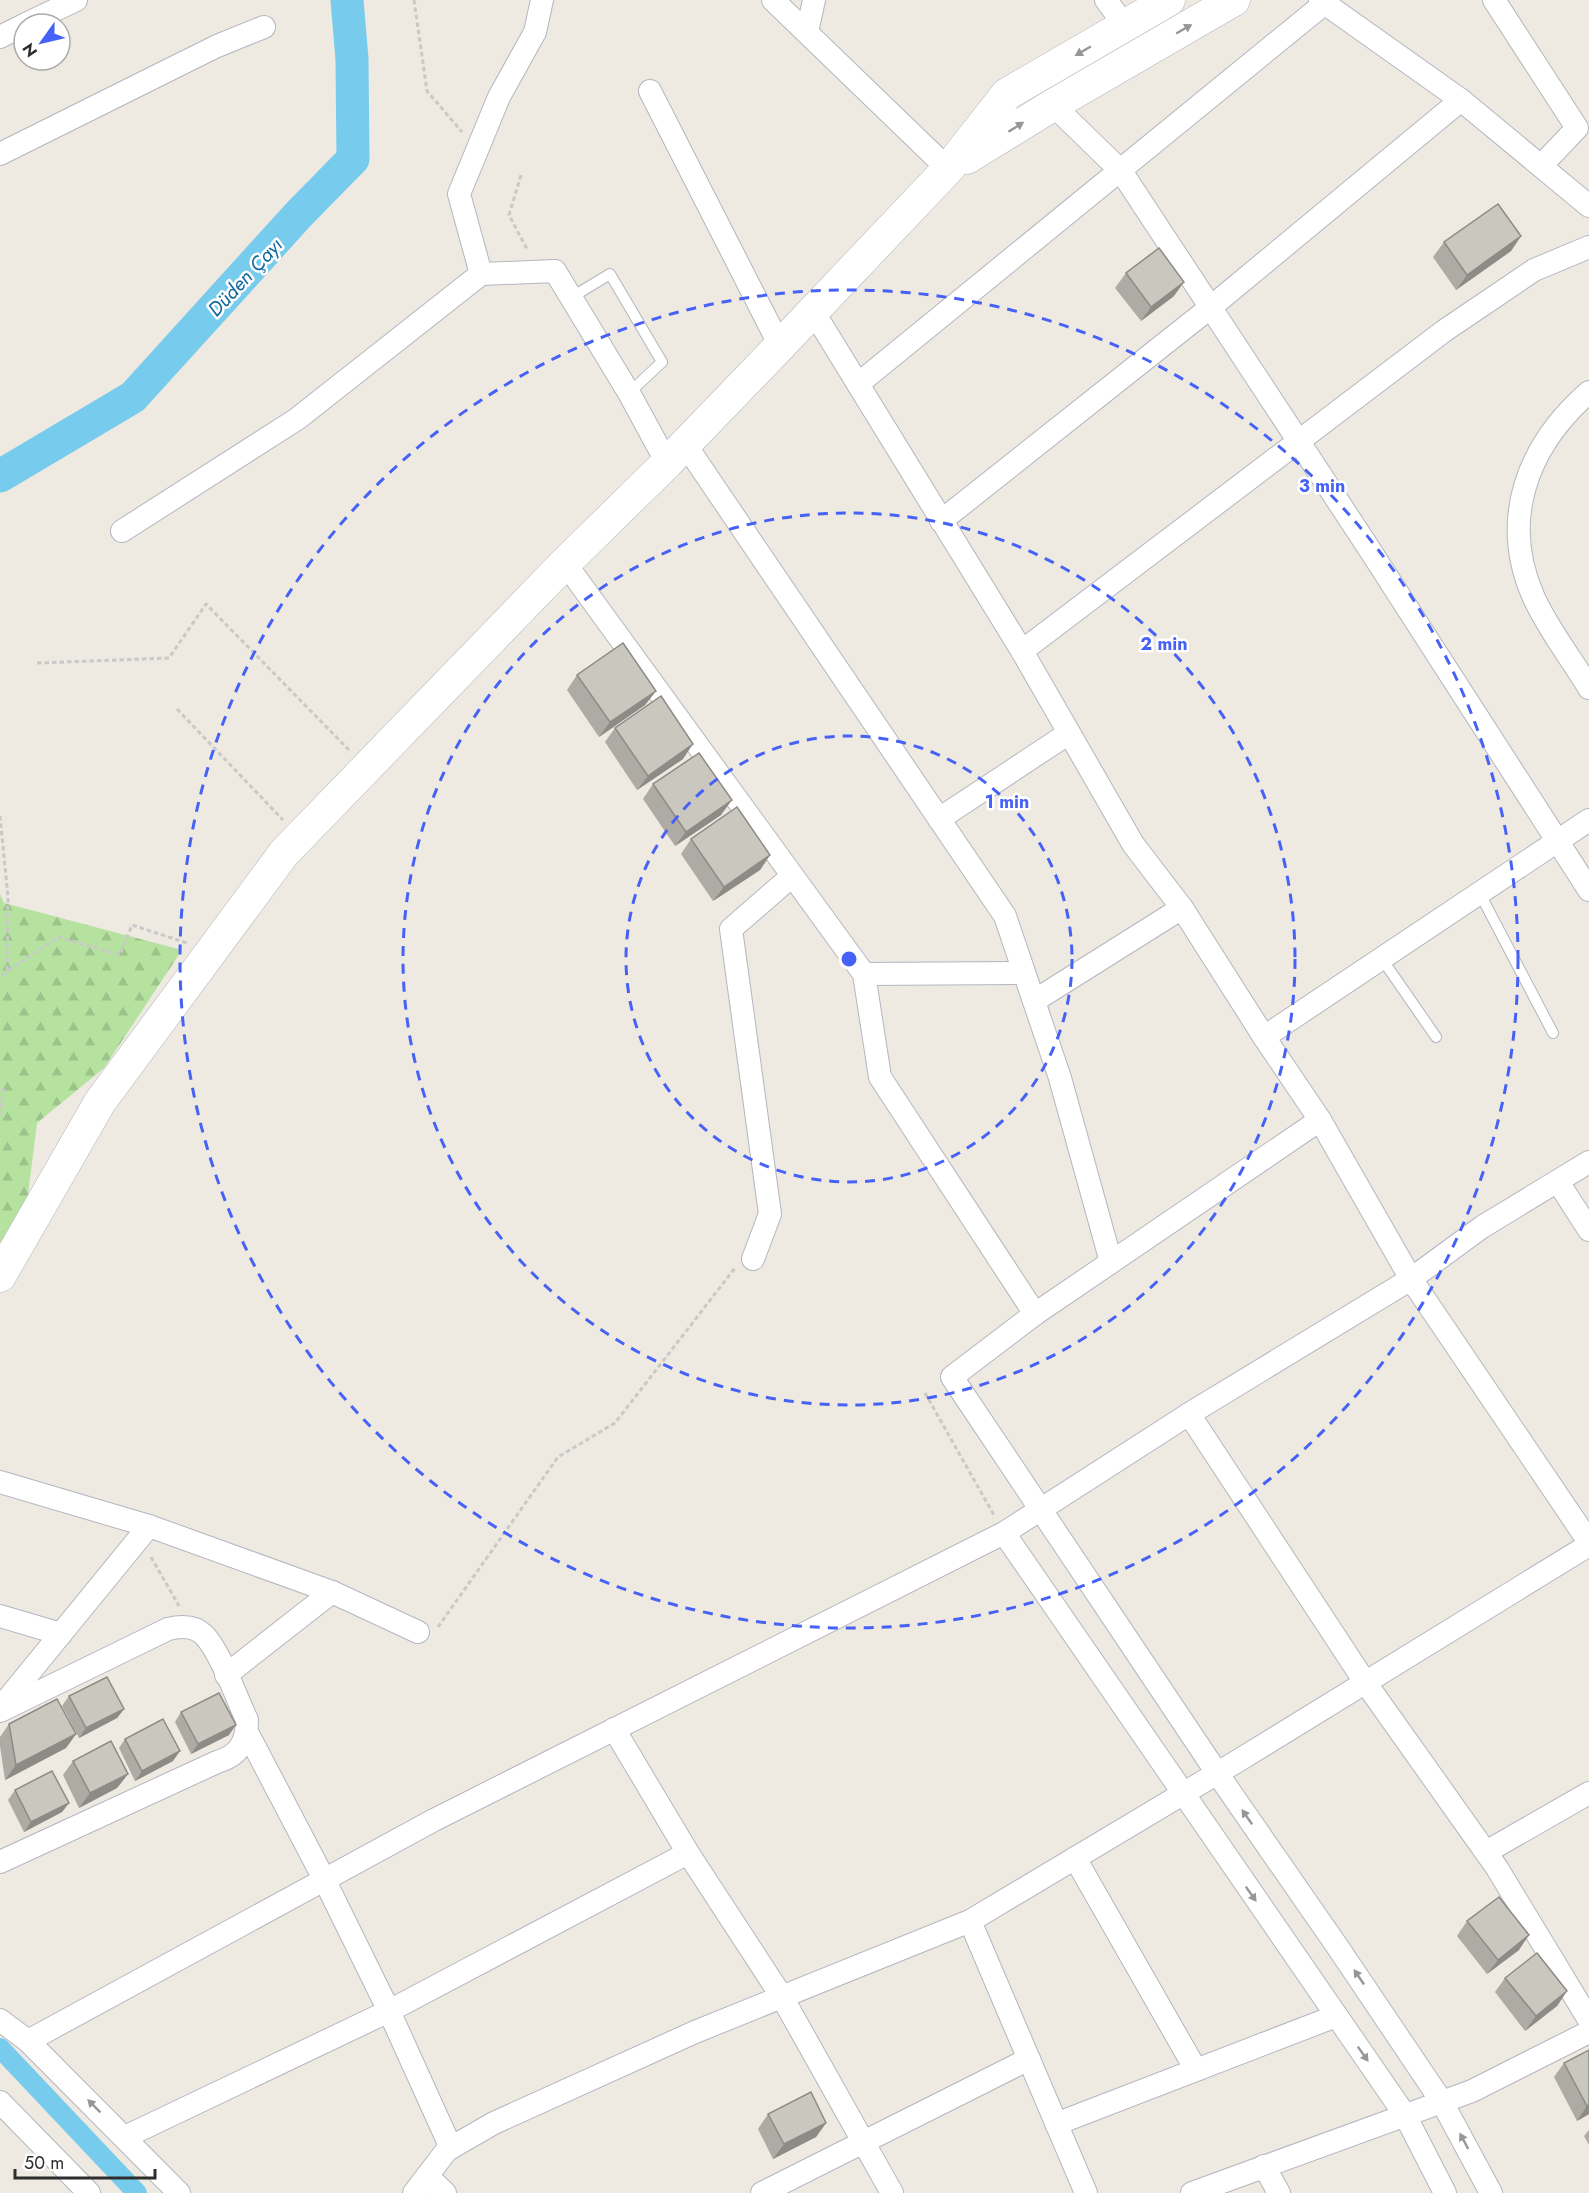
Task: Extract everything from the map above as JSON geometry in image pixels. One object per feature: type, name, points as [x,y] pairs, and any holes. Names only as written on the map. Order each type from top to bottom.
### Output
[{"type":"street","points":[[52,12],[76,0]]},
{"type":"street","points":[[481,274],[459,194],[499,97],[535,32],[542,0]]},
{"type":"street","points":[[773,0],[948,169]]},
{"type":"street","points":[[807,32],[814,0]]},
{"type":"street","points":[[1106,0],[1125,26]]},
{"type":"street","points":[[0,1276],[100,1102],[284,853],[565,562],[780,346],[948,169],[1007,94],[1169,0]]},
{"type":"street","points":[[948,169],[1234,0]]},
{"type":"street","points":[[1494,0],[1577,128],[1541,166]]},
{"type":"street","points":[[858,384],[1121,171],[1323,2],[1461,100],[1589,206]]},
{"type":"street","points":[[0,154],[217,46],[264,27]]},
{"type":"street","points":[[650,91],[780,346]]},
{"type":"street","points":[[941,521],[1211,307],[1461,100]]},
{"type":"street","points":[[1053,105],[1121,171],[1368,546],[1589,890]]},
{"type":"street","points":[[1022,651],[1297,440],[1444,331],[1534,270],[1589,247]]},
{"type":"street","points":[[122,531],[297,419],[481,274],[555,271],[629,393],[676,453],[939,819],[1005,916],[1060,1078],[1112,1262]]},
{"type":"street","points":[[445,2193],[421,2184],[447,2150],[494,2123],[695,2032],[970,1921],[1217,1773],[1589,1544],[1412,1279],[1320,1120],[1182,908],[1133,844],[1022,651],[813,311]]},
{"type":"street","points":[[1589,392],[1553,430],[1542,447],[1525,485],[1518,526],[1522,564],[1535,601],[1589,688]]},
{"type":"street","points":[[565,562],[864,974],[880,1077],[1035,1314]]},
{"type":"street","points":[[939,819],[1069,733]]},
{"type":"street","points":[[1264,1037],[1589,820]]},
{"type":"street","points":[[753,1259],[770,1214],[731,929],[792,876]]},
{"type":"street","points":[[1034,1001],[1182,908]]},
{"type":"street","points":[[864,974],[1024,973]]},
{"type":"street","points":[[1320,1120],[1035,1314],[952,1377],[1217,1773],[1442,2102],[1491,2193]]},
{"type":"street","points":[[28,2041],[434,1820],[1004,1533],[1189,1414],[1412,1279],[1482,1227],[1589,1161]]},
{"type":"street","points":[[1558,1182],[1589,1230]]},
{"type":"street","points":[[1189,1414],[1365,1682],[1486,1852],[1589,2020]]},
{"type":"street","points":[[0,1482],[144,1532],[333,1592],[418,1632]]},
{"type":"street","points":[[0,1710],[144,1532]]},
{"type":"street","points":[[1004,1533],[1405,2115],[1445,2193]]},
{"type":"street","points":[[226,1675],[333,1592]]},
{"type":"street","points":[[0,1616],[61,1634]]},
{"type":"street","points":[[0,1710],[168,1629],[180,1626],[192,1628],[203,1634],[216,1654],[247,1720],[244,1743],[228,1759],[0,1862]]},
{"type":"street","points":[[614,1729],[688,1853],[782,1997],[892,2193]]},
{"type":"street","points":[[247,1732],[389,2011],[451,2148]]},
{"type":"street","points":[[1486,1852],[1589,1794]]},
{"type":"street","points":[[125,2137],[389,2011],[688,1853]]},
{"type":"street","points":[[1075,1858],[1196,2070]]},
{"type":"street","points":[[970,1921],[1086,2193]]},
{"type":"street","points":[[1056,2124],[1336,2016]]},
{"type":"street","points":[[0,2020],[28,2041],[179,2193]]},
{"type":"street","points":[[1192,2193],[1472,2091],[1589,2032]]},
{"type":"street","points":[[762,2193],[1029,2059]]},
{"type":"street","points":[[0,2102],[89,2193]]},
{"type":"street","points":[[1264,2166],[1279,2193]]},
{"type":"lane","points":[[572,297],[610,274],[662,362],[629,393]]},
{"type":"lane","points":[[1480,894],[1553,1033]]},
{"type":"lane","points":[[1382,959],[1436,1037]]},
{"type":"path","points":[[414,0],[427,91],[477,150]]},
{"type":"path","points":[[521,176],[509,215],[539,272]]},
{"type":"path","points":[[37,663],[169,658],[206,604],[366,768]]},
{"type":"path","points":[[177,709],[299,837]]},
{"type":"path","points":[[0,816],[8,897],[7,972]]},
{"type":"path","points":[[2,975],[58,937],[120,955],[132,925],[212,950]]},
{"type":"path","points":[[0,1115],[4,1085]]},
{"type":"path","points":[[418,1632],[434,1633],[558,1457],[615,1423],[735,1268],[753,1259]]},
{"type":"path","points":[[925,1393],[1004,1533]]},
{"type":"path","points":[[144,1532],[192,1628]]},
{"type":"green space","points":[[0,894],[4,903],[182,950],[104,1068],[37,1123],[27,1202],[0,1246]]},
{"type":"building","points":[[1498,204],[1521,236],[1467,275],[1444,242]]},
{"type":"building","points":[[1159,248],[1184,282],[1151,307],[1126,273]]},
{"type":"building","points":[[623,643],[656,691],[610,722],[577,675]]},
{"type":"building","points":[[661,696],[693,744],[648,776],[615,728]]},
{"type":"building","points":[[699,753],[732,800],[686,832],[653,784]]},
{"type":"building","points":[[737,807],[770,855],[724,887],[691,839]]},
{"type":"building","points":[[107,1677],[124,1709],[86,1728],[69,1696]]},
{"type":"building","points":[[219,1693],[236,1725],[198,1744],[181,1712]]},
{"type":"building","points":[[57,1699],[76,1734],[16,1765],[9,1724]]},
{"type":"building","points":[[163,1719],[180,1751],[142,1771],[125,1739]]},
{"type":"building","points":[[111,1741],[128,1774],[90,1793],[73,1761]]},
{"type":"building","points":[[52,1771],[69,1803],[31,1822],[15,1790]]},
{"type":"building","points":[[1499,1897],[1529,1935],[1498,1960],[1467,1921]]},
{"type":"building","points":[[1537,1953],[1567,1991],[1536,2016],[1505,1978]]},
{"type":"building","points":[[1589,2050],[1589,2105],[1587,2106],[1564,2063]]},
{"type":"building","points":[[811,2092],[826,2123],[784,2144],[768,2114]]},
{"type":"waterway","name":"Düden Çayı","points":[[0,476],[133,397],[299,214],[353,159],[352,59],[347,0]]},
{"type":"waterway","points":[[0,2048],[137,2193]]}]
